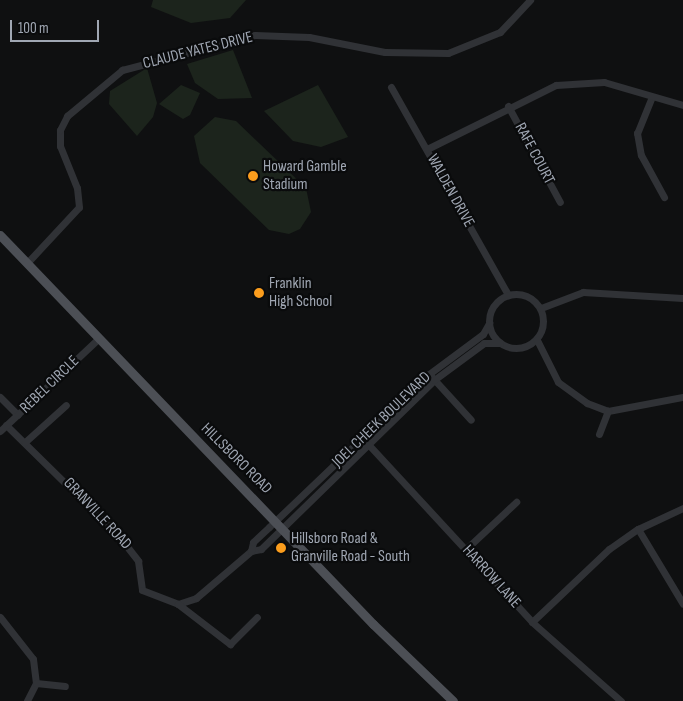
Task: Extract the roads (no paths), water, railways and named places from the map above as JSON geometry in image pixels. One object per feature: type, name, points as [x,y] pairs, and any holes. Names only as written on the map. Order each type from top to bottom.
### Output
[{"type":"main road","name":"HILLSBORO ROAD","points":[[0,235],[454,701]]},
{"type":"street","name":"CLAUDE YATES DRIVE","points":[[27,262],[79,207],[77,188],[60,146],[63,123],[86,96],[122,70],[255,35],[309,37],[385,52],[448,53],[500,32],[530,0]]},
{"type":"street","points":[[427,149],[508,106],[556,85],[604,82],[651,98],[683,105]]},
{"type":"street","name":"WALDEN DRIVE","points":[[391,88],[508,295]]},
{"type":"street","points":[[651,98],[636,133],[641,156],[664,197]]},
{"type":"street","name":"RAFE COURT","points":[[508,106],[560,202]]},
{"type":"street","points":[[541,308],[583,292],[683,298]]},
{"type":"street","points":[[508,295],[527,296],[541,308],[544,323],[536,340],[523,348],[500,343],[489,323],[495,304],[508,295]]},
{"type":"street","name":"JOEL CHEEK BOULEVARD","points":[[280,524],[302,496],[431,377],[483,334],[489,323]]},
{"type":"street","name":"REBEL CIRCLE","points":[[0,431],[99,338]]},
{"type":"street","points":[[536,340],[558,382],[587,404],[608,412],[683,396]]},
{"type":"street","name":"JOEL CHEEK BOULEVARD","points":[[280,524],[308,502],[368,444],[431,377],[484,343],[500,343]]},
{"type":"street","points":[[431,377],[471,420]]},
{"type":"street","points":[[0,397],[18,415]]},
{"type":"street","points":[[25,442],[66,405]]},
{"type":"street","points":[[599,434],[608,412]]},
{"type":"street","name":"GRANVILLE ROAD","points":[[6,425],[90,502],[124,542],[138,560],[142,590],[178,604],[230,644],[257,617]]},
{"type":"street","name":"HARROW LANE","points":[[368,444],[532,622],[621,701]]},
{"type":"street","points":[[302,496],[308,502]]},
{"type":"street","points":[[466,549],[516,502]]},
{"type":"street","points":[[532,622],[562,598],[610,549],[638,529],[683,508]]},
{"type":"street","points":[[178,604],[196,598],[252,551],[253,542],[280,524]]},
{"type":"street","points":[[638,529],[683,604]]},
{"type":"street","points":[[0,617],[33,659],[36,683],[27,701]]},
{"type":"street","points":[[36,683],[65,686]]},
{"type":"place","name":"Howard Gamble Stadium","points":[[253,176]]},
{"type":"place","name":"Franklin High School","points":[[259,293]]},
{"type":"place","name":"Hillsboro Road & Granville Road - South","points":[[281,548]]}]
